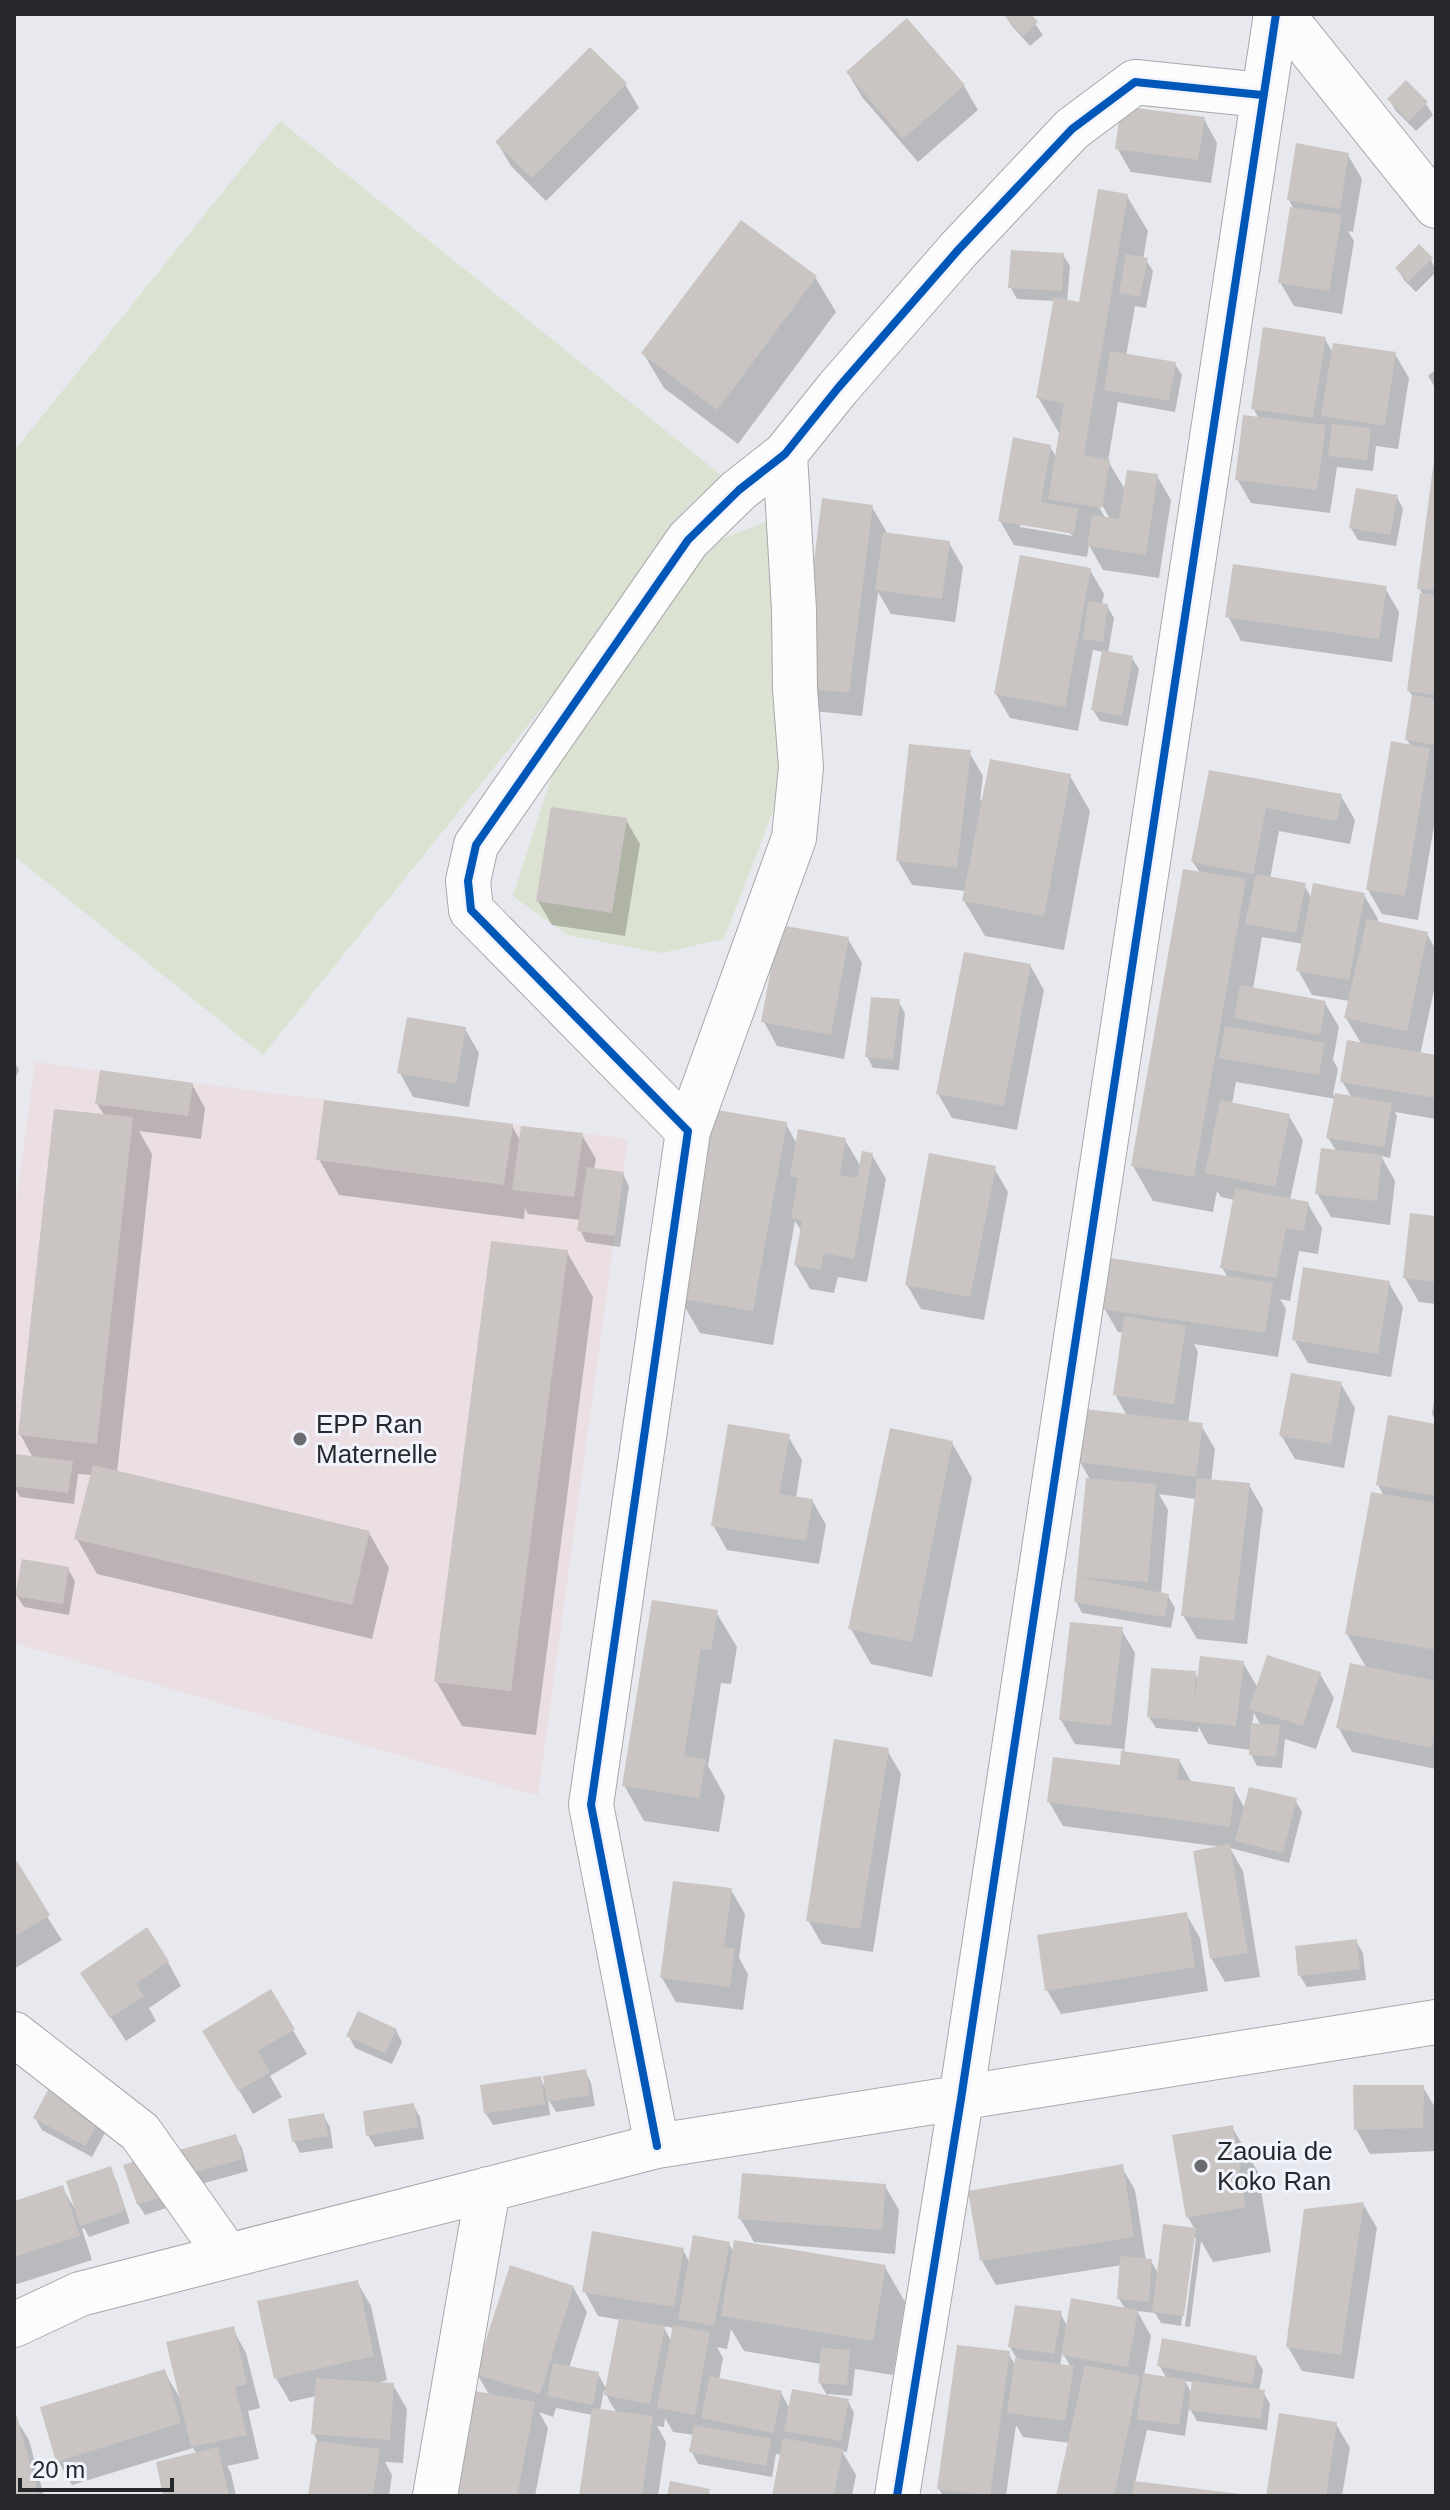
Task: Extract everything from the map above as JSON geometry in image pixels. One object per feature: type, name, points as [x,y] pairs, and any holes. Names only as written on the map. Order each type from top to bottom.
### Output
[{"type":"street","points":[[897,2496],[961,2099],[1276,14]]},
{"type":"street","points":[[1282,14],[1436,206]]},
{"type":"street","points":[[688,1131],[471,910],[468,881],[476,845],[688,540],[739,490],[785,454],[959,249],[1072,129],[1135,82],[1262,95]]},
{"type":"street","points":[[657,2146],[591,1805],[688,1131],[794,838],[801,767],[785,454]]},
{"type":"street","points":[[14,2325],[80,2294],[657,2146],[1436,2022]]},
{"type":"street","points":[[14,2034],[140,2132],[227,2255]]},
{"type":"street","points":[[435,2496],[488,2189]]},
{"type":"shaded area","name":"EPP Ran Maternelle","points":[[35,1062],[628,1139],[538,1796],[14,1643],[14,1217]]},
{"type":"green space","points":[[280,121],[726,479],[263,1055],[14,856],[14,451]]},
{"type":"green space","points":[[787,514],[782,788],[724,939],[661,953],[567,935],[513,896],[570,719],[695,549]]},
{"type":"building","points":[[1003,14],[1031,14],[1038,22],[1023,36]]},
{"type":"building","points":[[907,18],[965,85],[903,139],[846,72]]},
{"type":"building","points":[[590,47],[627,83],[532,178],[495,142]]},
{"type":"building","points":[[1406,80],[1428,102],[1409,121],[1387,99]]},
{"type":"building","points":[[1121,106],[1205,117],[1198,160],[1115,149]]},
{"type":"building","points":[[1296,143],[1349,153],[1340,209],[1287,200]]},
{"type":"building","points":[[1098,189],[1128,194],[1084,455],[1110,460],[1102,508],[1048,499],[1064,403],[1036,398],[1054,297],[1079,302]]},
{"type":"building","points":[[1290,207],[1342,215],[1329,291],[1278,283]]},
{"type":"building","points":[[741,220],[817,276],[717,410],[641,353]]},
{"type":"building","points":[[1419,244],[1433,258],[1408,282],[1395,268]]},
{"type":"building","points":[[1011,250],[1064,253],[1062,291],[1008,288]]},
{"type":"building","points":[[1126,254],[1148,258],[1140,297],[1119,293]]},
{"type":"building","points":[[1263,327],[1326,337],[1313,418],[1251,409]]},
{"type":"building","points":[[1333,343],[1396,352],[1385,426],[1321,416]]},
{"type":"building","points":[[1110,351],[1176,362],[1169,401],[1104,390]]},
{"type":"building","points":[[1243,415],[1326,425],[1317,490],[1235,480]]},
{"type":"building","points":[[1332,424],[1371,428],[1367,460],[1328,456]]},
{"type":"building","points":[[1013,437],[1051,445],[1041,502],[1078,509],[1074,534],[998,521]]},
{"type":"building","points":[[1434,460],[1436,590],[1417,589]]},
{"type":"building","points":[[1127,470],[1158,474],[1146,555],[1087,546],[1092,515],[1119,519]]},
{"type":"building","points":[[1356,488],[1398,495],[1390,535],[1349,528]]},
{"type":"building","points":[[822,498],[873,505],[849,693],[798,687]]},
{"type":"building","points":[[883,532],[950,541],[942,599],[875,590]]},
{"type":"building","points":[[1020,555],[1091,568],[1065,707],[994,694]]},
{"type":"building","points":[[1233,564],[1387,586],[1379,639],[1225,617]]},
{"type":"building","points":[[1420,593],[1436,595],[1436,695],[1407,691]]},
{"type":"building","points":[[1088,601],[1108,604],[1103,642],[1083,639]]},
{"type":"building","points":[[1102,650],[1133,656],[1122,716],[1091,710]]},
{"type":"building","points":[[1412,695],[1436,699],[1436,745],[1405,740]]},
{"type":"building","points":[[1391,741],[1430,748],[1405,896],[1366,890]]},
{"type":"building","points":[[909,744],[971,750],[957,868],[896,861]]},
{"type":"building","points":[[990,759],[1071,774],[1044,916],[962,901]]},
{"type":"building","points":[[1209,770],[1342,794],[1337,821],[1266,808],[1253,874],[1191,862]]},
{"type":"building","points":[[551,807],[627,818],[612,913],[536,901]]},
{"type":"building","points":[[1183,869],[1246,879],[1194,1177],[1131,1166]]},
{"type":"building","points":[[1256,874],[1306,883],[1296,933],[1245,924]]},
{"type":"building","points":[[1313,883],[1365,893],[1349,980],[1296,971]]},
{"type":"building","points":[[1367,919],[1428,932],[1407,1031],[1344,1018]]},
{"type":"building","points":[[779,925],[849,937],[831,1035],[761,1022]]},
{"type":"building","points":[[964,952],[1031,964],[1004,1106],[936,1094]]},
{"type":"building","points":[[1240,985],[1326,1001],[1320,1035],[1234,1018]]},
{"type":"building","points":[[871,997],[900,999],[893,1060],[865,1057]]},
{"type":"building","points":[[407,1017],[466,1027],[456,1084],[397,1073]]},
{"type":"building","points":[[1225,1026],[1325,1043],[1319,1075],[1219,1058]]},
{"type":"building","points":[[1347,1040],[1436,1055],[1436,1098],[1340,1082]]},
{"type":"building","points":[[100,1070],[193,1083],[188,1116],[95,1104]]},
{"type":"building","points":[[1335,1093],[1392,1103],[1384,1147],[1326,1138]]},
{"type":"building","points":[[324,1100],[513,1124],[504,1185],[316,1160]]},
{"type":"building","points":[[1220,1100],[1290,1114],[1275,1187],[1205,1173]]},
{"type":"building","points":[[54,1109],[133,1117],[97,1444],[18,1435]]},
{"type":"building","points":[[711,1109],[787,1122],[753,1311],[677,1298]]},
{"type":"building","points":[[521,1126],[583,1133],[574,1197],[512,1190]]},
{"type":"building","points":[[798,1129],[846,1138],[840,1175],[857,1178],[862,1151],[873,1153],[854,1259],[824,1253],[821,1270],[794,1265],[802,1220],[791,1218],[798,1178],[790,1176]]},
{"type":"building","points":[[1321,1148],[1382,1155],[1377,1201],[1315,1194]]},
{"type":"building","points":[[929,1153],[996,1166],[970,1297],[905,1285]]},
{"type":"building","points":[[587,1167],[624,1172],[615,1236],[577,1231]]},
{"type":"building","points":[[1235,1188],[1309,1202],[1304,1231],[1286,1228],[1276,1278],[1220,1268]]},
{"type":"building","points":[[1410,1213],[1436,1216],[1436,1282],[1403,1278]]},
{"type":"building","points":[[491,1241],[568,1250],[511,1691],[434,1682]]},
{"type":"building","points":[[1110,1258],[1273,1283],[1265,1333],[1102,1309]]},
{"type":"building","points":[[1303,1267],[1390,1281],[1378,1354],[1292,1340]]},
{"type":"building","points":[[1124,1316],[1186,1326],[1174,1404],[1113,1395]]},
{"type":"building","points":[[1291,1373],[1342,1382],[1331,1444],[1279,1436]]},
{"type":"building","points":[[1085,1409],[1203,1423],[1196,1477],[1078,1462]]},
{"type":"building","points":[[1388,1415],[1436,1424],[1436,1496],[1376,1485]]},
{"type":"building","points":[[728,1424],[790,1434],[779,1494],[813,1499],[806,1541],[711,1526]]},
{"type":"building","points":[[890,1428],[953,1441],[912,1642],[848,1629]]},
{"type":"building","points":[[15,1454],[73,1461],[68,1493],[14,1486]]},
{"type":"building","points":[[93,1465],[370,1531],[352,1605],[74,1539]]},
{"type":"building","points":[[1086,1478],[1156,1484],[1148,1582],[1078,1577],[1169,1594],[1165,1617],[1074,1602]]},
{"type":"building","points":[[1197,1478],[1250,1483],[1234,1621],[1181,1616]]},
{"type":"building","points":[[1371,1492],[1436,1503],[1436,1650],[1345,1634]]},
{"type":"building","points":[[22,1559],[69,1567],[63,1604],[15,1596]]},
{"type":"building","points":[[652,1600],[718,1610],[711,1650],[701,1649],[684,1756],[706,1759],[699,1798],[622,1786]]},
{"type":"building","points":[[1070,1622],[1123,1627],[1111,1726],[1059,1720]]},
{"type":"building","points":[[1267,1655],[1321,1672],[1303,1726],[1249,1709]]},
{"type":"building","points":[[1200,1656],[1244,1661],[1236,1726],[1147,1717],[1151,1668],[1196,1671],[1194,1705]]},
{"type":"building","points":[[1350,1663],[1436,1681],[1436,1728],[1432,1748],[1336,1728]]},
{"type":"building","points":[[1251,1723],[1280,1725],[1276,1757],[1249,1755]]},
{"type":"building","points":[[834,1739],[889,1748],[860,1929],[806,1921]]},
{"type":"building","points":[[1121,1751],[1180,1759],[1177,1779],[1235,1787],[1230,1827],[1047,1802],[1053,1757],[1120,1765]]},
{"type":"building","points":[[1249,1787],[1297,1798],[1283,1853],[1235,1841]]},
{"type":"building","points":[[1230,1844],[1248,1953],[1210,1959],[1193,1851]]},
{"type":"building","points":[[17,1861],[50,1915],[14,1937],[14,1863]]},
{"type":"building","points":[[673,1881],[732,1888],[724,1947],[735,1948],[730,1987],[660,1978]]},
{"type":"building","points":[[1187,1912],[1195,1967],[1045,1991],[1037,1935]]},
{"type":"building","points":[[147,1927],[169,1961],[136,1984],[144,1996],[110,2018],[80,1973]]},
{"type":"building","points":[[1357,1939],[1360,1969],[1298,1976],[1295,1946]]},
{"type":"building","points":[[271,1989],[295,2029],[258,2051],[270,2072],[238,2091],[202,2031]]},
{"type":"building","points":[[358,2011],[397,2029],[385,2053],[346,2036]]},
{"type":"building","points":[[586,2069],[590,2095],[547,2102],[543,2076]]},
{"type":"building","points":[[541,2076],[545,2104],[484,2114],[480,2085]]},
{"type":"building","points":[[1353,2085],[1424,2085],[1423,2128],[1354,2130]]},
{"type":"building","points":[[49,2088],[102,2116],[85,2146],[33,2118]]},
{"type":"building","points":[[414,2103],[418,2127],[366,2136],[363,2111]]},
{"type":"building","points":[[324,2113],[328,2136],[292,2142],[288,2119]]},
{"type":"building","points":[[1233,2125],[1246,2207],[1186,2218],[1172,2135]]},
{"type":"building","points":[[236,2134],[243,2159],[186,2175],[179,2150]]},
{"type":"building","points":[[147,2157],[161,2197],[137,2205],[123,2165]]},
{"type":"building","points":[[1123,2164],[1134,2237],[980,2261],[968,2191]]},
{"type":"building","points":[[111,2166],[125,2211],[80,2226],[66,2181]]},
{"type":"building","points":[[742,2173],[886,2184],[882,2230],[738,2219]]},
{"type":"building","points":[[63,2185],[80,2236],[14,2257],[14,2201]]},
{"type":"building","points":[[1364,2202],[1341,2355],[1286,2347],[1304,2209]]},
{"type":"building","points":[[1163,2224],[1196,2228],[1184,2316],[1152,2312]]},
{"type":"building","points":[[592,2231],[684,2248],[674,2307],[582,2292]]},
{"type":"building","points":[[693,2235],[730,2242],[714,2326],[678,2319]]},
{"type":"building","points":[[734,2240],[886,2265],[873,2341],[721,2316]]},
{"type":"building","points":[[1120,2256],[1152,2259],[1149,2302],[1117,2299]]},
{"type":"building","points":[[510,2265],[574,2286],[540,2394],[475,2374]]},
{"type":"building","points":[[358,2280],[374,2356],[274,2379],[257,2301]]},
{"type":"building","points":[[1071,2298],[1138,2310],[1128,2367],[1061,2355]]},
{"type":"building","points":[[1015,2305],[1062,2311],[1054,2354],[1008,2347]]},
{"type":"building","points":[[619,2318],[665,2326],[650,2404],[604,2395]]},
{"type":"building","points":[[673,2325],[710,2332],[695,2415],[657,2408]]},
{"type":"building","points":[[234,2326],[247,2384],[235,2387],[247,2435],[191,2447],[166,2342]]},
{"type":"building","points":[[1162,2338],[1257,2356],[1252,2384],[1157,2366]]},
{"type":"building","points":[[957,2345],[1010,2351],[990,2496],[937,2489]]},
{"type":"building","points":[[821,2348],[850,2350],[847,2385],[818,2383]]},
{"type":"building","points":[[1015,2358],[1074,2366],[1065,2421],[1007,2413]]},
{"type":"building","points":[[553,2363],[599,2372],[593,2405],[547,2396]]},
{"type":"building","points":[[1085,2365],[1140,2376],[1114,2496],[1056,2496]]},
{"type":"building","points":[[165,2369],[181,2423],[56,2462],[40,2407]]},
{"type":"building","points":[[1143,2373],[1186,2380],[1179,2425],[1137,2419]]},
{"type":"building","points":[[710,2376],[782,2391],[773,2433],[701,2418]]},
{"type":"building","points":[[316,2378],[394,2383],[390,2440],[311,2434]]},
{"type":"building","points":[[1192,2381],[1265,2390],[1261,2419],[1188,2410]]},
{"type":"building","points":[[792,2389],[849,2399],[841,2441],[784,2431]]},
{"type":"building","points":[[475,2391],[535,2402],[517,2496],[455,2494]]},
{"type":"building","points":[[592,2408],[653,2416],[642,2496],[579,2496]]},
{"type":"building","points":[[15,2410],[39,2496],[14,2496]]},
{"type":"building","points":[[1279,2413],[1337,2422],[1326,2496],[1266,2496]]},
{"type":"building","points":[[694,2425],[771,2439],[766,2466],[689,2452]]},
{"type":"building","points":[[783,2438],[843,2449],[834,2496],[772,2496]]},
{"type":"building","points":[[316,2441],[380,2449],[373,2496],[308,2496]]},
{"type":"building","points":[[218,2447],[229,2496],[163,2496],[156,2462]]},
{"type":"building","points":[[670,2481],[710,2489],[709,2496],[667,2496]]},
{"type":"building","points":[[1134,2481],[1240,2494],[1132,2496]]},
{"type":"cycle path","points":[[897,2496],[961,2099],[1276,14]]},
{"type":"cycle path","points":[[657,2146],[591,1805],[688,1131],[471,910],[468,881],[476,845],[688,540],[739,490],[785,454],[959,249],[1072,129],[1135,82],[1262,95]]},
{"type":"place","name":"EPP Ran Maternelle","points":[[300,1439]]},
{"type":"place","name":"Zaouia de Koko Ran","points":[[1201,2166]]}]
